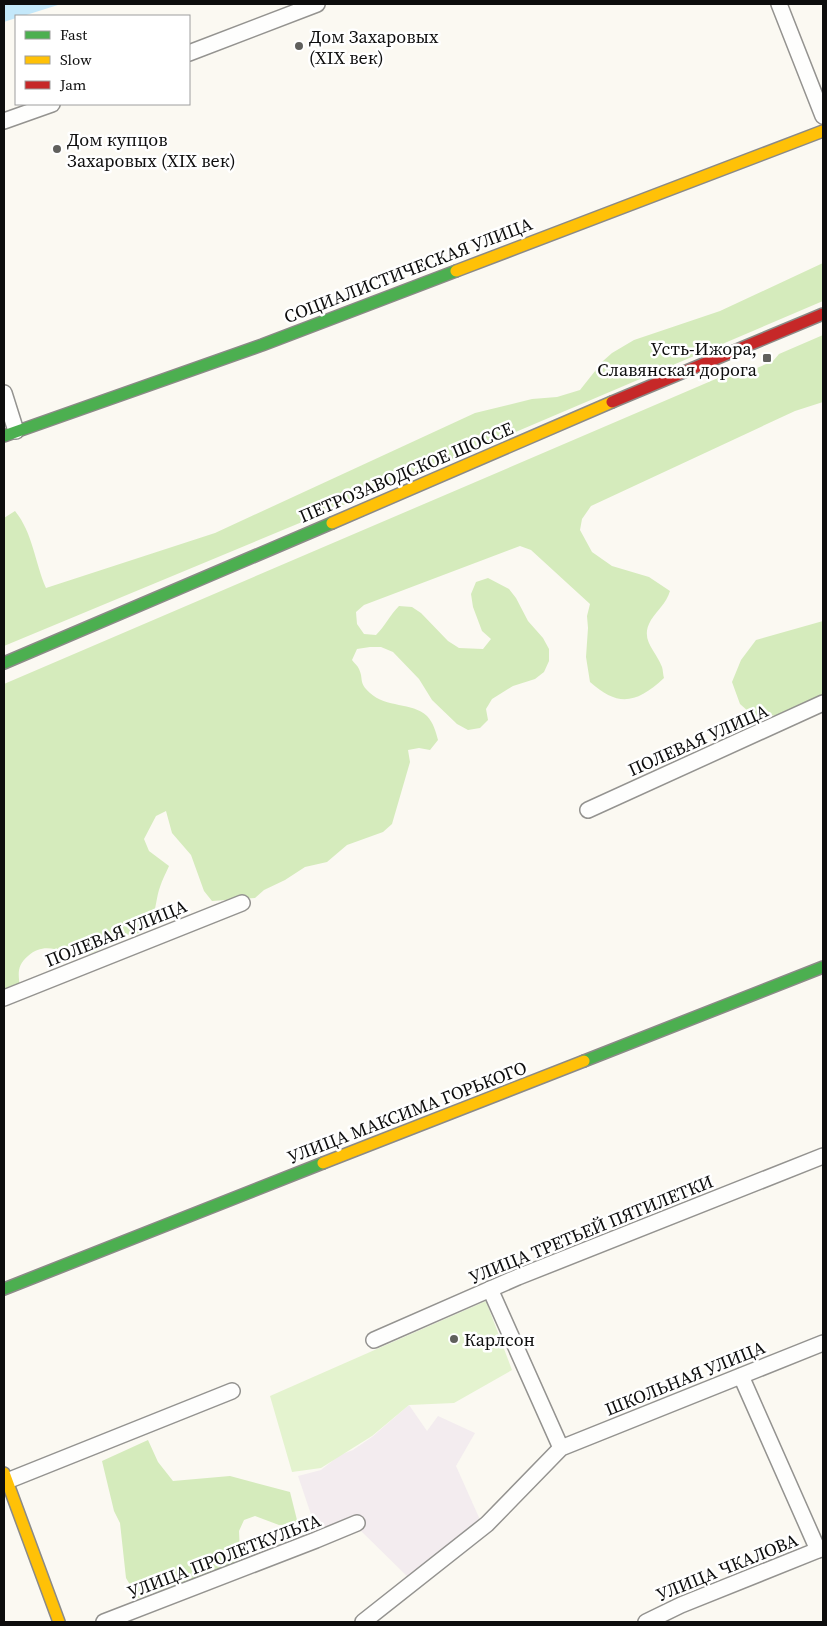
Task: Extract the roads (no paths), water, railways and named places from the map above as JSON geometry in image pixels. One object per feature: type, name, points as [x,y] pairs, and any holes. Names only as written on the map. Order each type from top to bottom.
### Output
[{"type":"street","points":[[190,53],[317,4]]},
{"type":"street","points":[[779,4],[823,116]]},
{"type":"street","points":[[4,121],[49,105]]},
{"type":"street","name":"СОЦИАЛИСТИЧЕСКАЯ УЛИЦА","points":[[10,434],[262,345],[823,131]]},
{"type":"street","name":"ПЕТРОЗАВОДСКОЕ ШОССЕ","points":[[4,663],[823,314]]},
{"type":"street","points":[[4,393],[10,434]]},
{"type":"street","name":"ПОЛЕВАЯ УЛИЦА","points":[[588,810],[823,703]]},
{"type":"street","name":"ПОЛЕВАЯ УЛИЦА","points":[[4,998],[242,903]]},
{"type":"street","name":"УЛИЦА МАКСИМА ГОРЬКОГО","points":[[4,1289],[823,967]]},
{"type":"street","name":"УЛИЦА ТРЕТЬЕЙ ПЯТИЛЕТКИ","points":[[374,1340],[490,1289],[823,1156]]},
{"type":"street","points":[[363,1622],[487,1524],[561,1448],[490,1289]]},
{"type":"street","name":"ШКОЛЬНАЯ УЛИЦА","points":[[561,1448],[823,1343]]},
{"type":"street","points":[[741,1376],[821,1549]]},
{"type":"street","points":[[59,1622],[5,1477],[232,1391]]},
{"type":"street","name":"УЛИЦА ПРОЛЕТКУЛЬТА","points":[[104,1622],[356,1523]]},
{"type":"street","name":"УЛИЦА ЧКАЛОВА","points":[[646,1622],[681,1605],[821,1549]]},
{"type":"water","points":[[4,4],[61,4],[26,15],[15,15],[15,18],[4,22]]},
{"type":"place","name":"Дом Захаровых (XIX век)","points":[[299,46]]},
{"type":"place","name":"Дом купцов Захаровых (XIX век)","points":[[57,149]]},
{"type":"place","name":"Усть-Ижора, Славянская дорога","points":[[767,358]]},
{"type":"place","name":"Карлсон","points":[[454,1339]]}]
